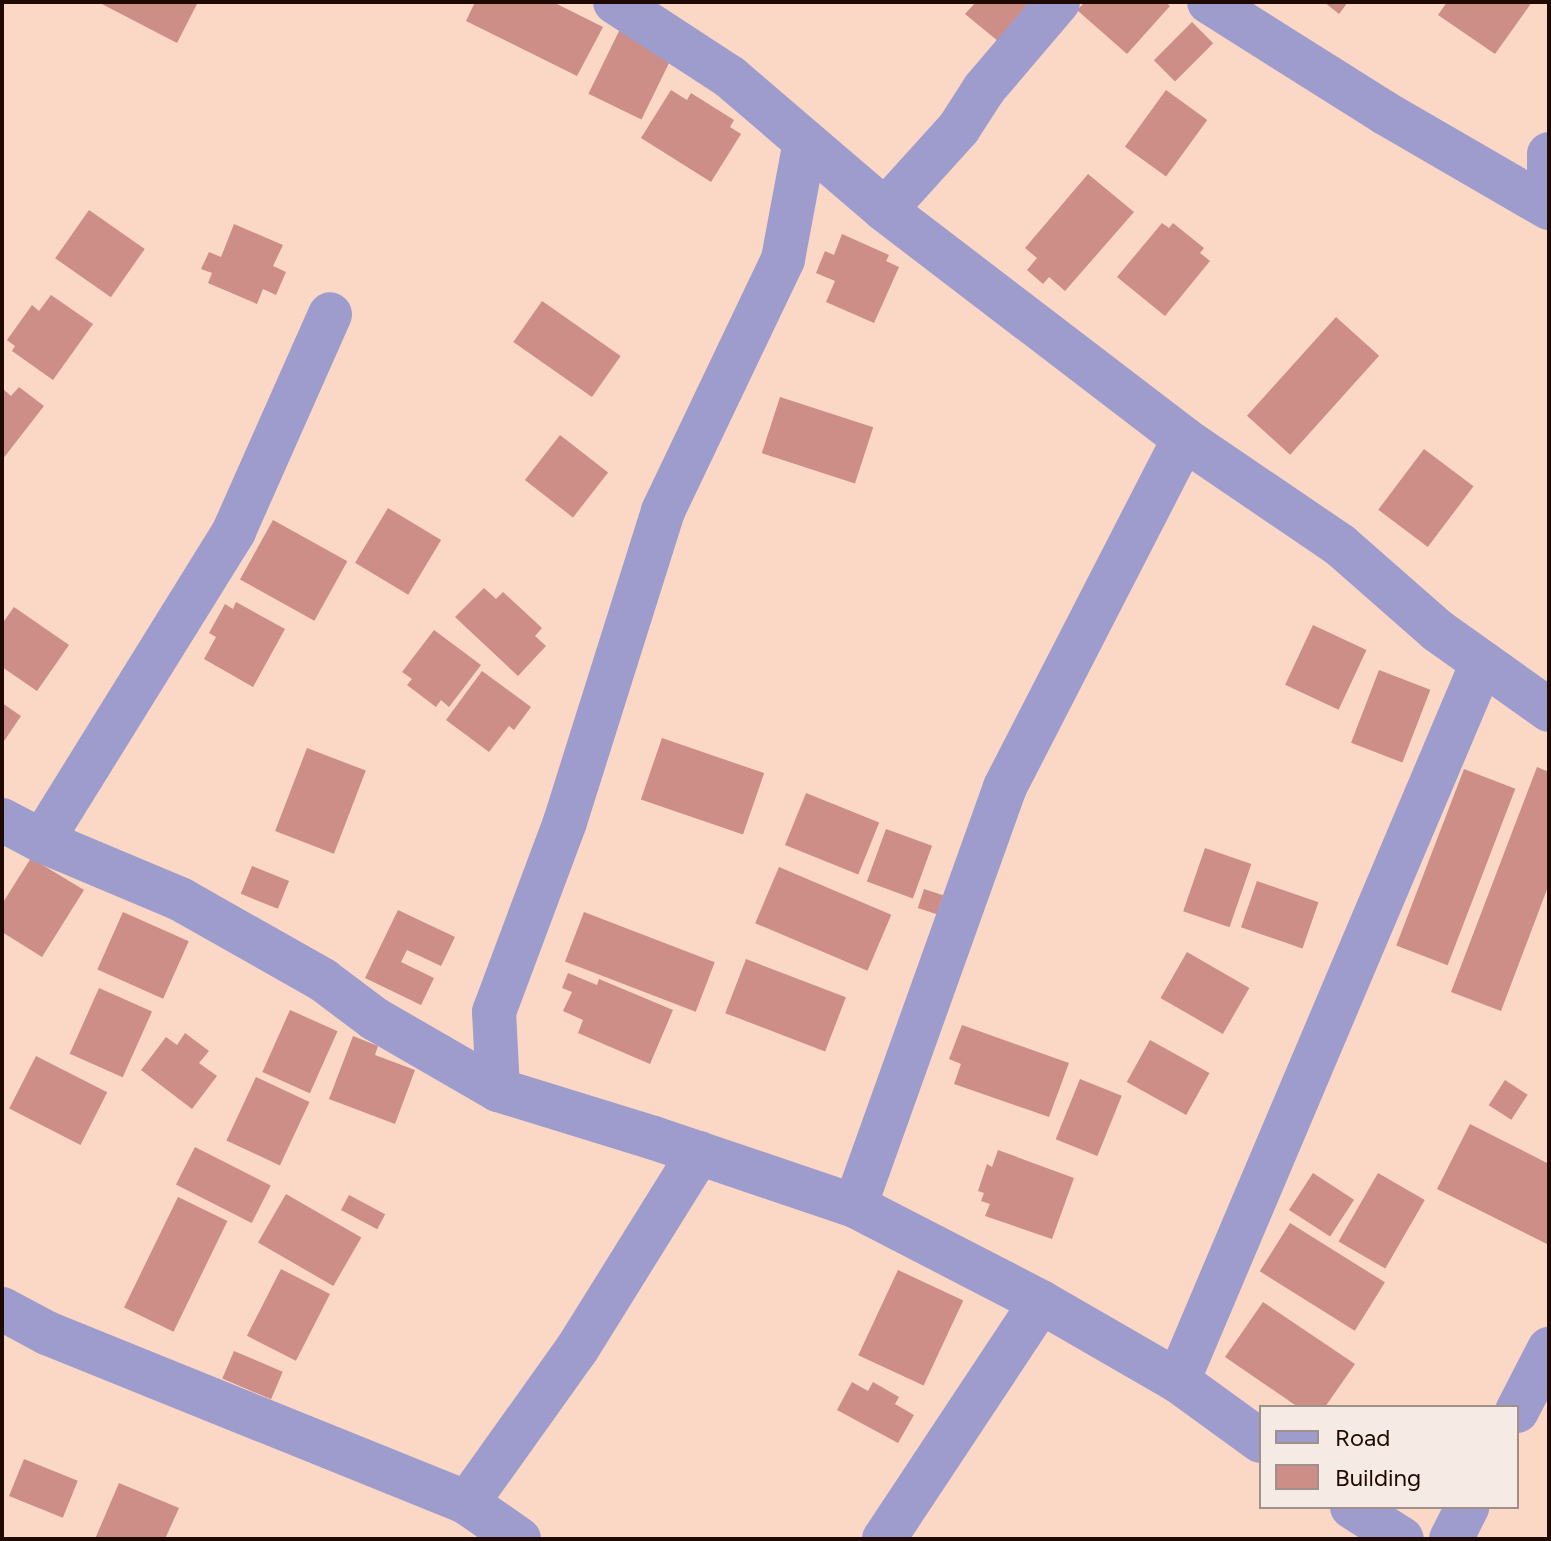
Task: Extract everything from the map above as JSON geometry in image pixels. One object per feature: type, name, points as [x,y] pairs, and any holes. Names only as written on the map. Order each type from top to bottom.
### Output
[{"type":"street","points":[[615,2],[730,77],[885,210],[1184,439],[1340,545],[1438,631],[1549,710]]},
{"type":"street","points":[[885,210],[959,128],[984,89],[1058,2]]},
{"type":"street","points":[[1209,2],[1385,113],[1549,208]]},
{"type":"street","points":[[498,1090],[494,1012],[565,822],[663,511],[783,259],[805,142]]},
{"type":"street","points":[[1549,154],[1549,201]]},
{"type":"street","points":[[42,841],[234,531],[330,314]]},
{"type":"street","points":[[855,1206],[1005,787],[1184,439]]},
{"type":"street","points":[[1178,1381],[1482,663]]},
{"type":"street","points":[[2,820],[42,841],[180,899],[323,980],[375,1019],[498,1090],[855,1206],[1041,1302],[1178,1381],[1259,1440]]},
{"type":"street","points":[[467,1503],[577,1349],[699,1153]]},
{"type":"street","points":[[884,1539],[1041,1302]]},
{"type":"street","points":[[2,1309],[47,1333],[467,1503],[519,1539]]},
{"type":"street","points":[[1519,1407],[1549,1349]]},
{"type":"street","points":[[1355,1509],[1402,1539]]},
{"type":"street","points":[[1451,1539],[1466,1509]]},
{"type":"building","points":[[98,2],[198,2],[177,43]]},
{"type":"building","points":[[475,2],[553,2],[603,27],[577,76],[466,21]]},
{"type":"building","points":[[976,2],[1040,2],[1004,46],[965,14]]},
{"type":"building","points":[[1085,2],[1165,2],[1170,6],[1127,54],[1077,10]]},
{"type":"building","points":[[1324,2],[1348,2],[1339,14]]},
{"type":"building","points":[[1447,2],[1532,2],[1495,54],[1438,15]]},
{"type":"building","points":[[1192,22],[1213,43],[1175,81],[1154,60]]},
{"type":"building","points":[[620,29],[673,55],[641,120],[588,94]]},
{"type":"building","points":[[671,90],[687,100],[691,93],[734,120],[730,127],[741,134],[711,182],[641,138]]},
{"type":"building","points":[[1166,90],[1207,120],[1166,177],[1125,147]]},
{"type":"building","points":[[1088,174],[1134,212],[1065,291],[1049,277],[1043,284],[1027,270],[1037,258],[1025,248]]},
{"type":"building","points":[[89,210],[145,249],[111,297],[55,258]]},
{"type":"building","points":[[1162,223],[1169,228],[1173,223],[1204,248],[1200,253],[1210,261],[1165,316],[1117,277]]},
{"type":"building","points":[[234,224],[283,245],[273,266],[286,272],[276,295],[263,289],[257,304],[208,283],[212,273],[201,269],[209,252],[221,257]]},
{"type":"building","points":[[842,234],[889,255],[886,261],[899,267],[874,323],[826,302],[835,281],[816,273],[825,251],[834,255]]},
{"type":"building","points":[[51,295],[93,324],[53,380],[12,351],[15,346],[7,340],[32,305],[39,311]]},
{"type":"building","points":[[542,301],[621,356],[592,397],[513,342]]},
{"type":"building","points":[[1336,317],[1379,356],[1290,455],[1247,416]]},
{"type":"building","points":[[19,387],[44,406],[2,460],[2,388],[11,396]]},
{"type":"building","points":[[780,397],[873,427],[855,483],[762,453]]},
{"type":"building","points":[[560,435],[608,473],[573,517],[525,480]]},
{"type":"building","points":[[1424,449],[1474,486],[1428,547],[1378,510]]},
{"type":"building","points":[[388,508],[441,540],[408,595],[355,563]]},
{"type":"building","points":[[273,520],[347,561],[314,621],[240,579]]},
{"type":"building","points":[[484,588],[496,599],[503,592],[542,628],[535,636],[546,646],[518,676],[455,617]]},
{"type":"building","points":[[236,602],[285,629],[253,687],[204,659],[216,637],[209,633],[225,604],[233,609]]},
{"type":"building","points":[[14,607],[69,645],[37,691],[2,667],[2,624]]},
{"type":"building","points":[[1313,625],[1366,650],[1339,710],[1285,685]]},
{"type":"building","points":[[434,630],[481,665],[449,707],[441,700],[436,707],[407,685],[412,679],[402,672]]},
{"type":"building","points":[[1379,670],[1430,690],[1402,763],[1351,743]]},
{"type":"building","points":[[482,671],[531,707],[514,730],[509,726],[489,752],[446,720]]},
{"type":"building","points":[[2,703],[21,716],[2,744]]},
{"type":"building","points":[[662,738],[764,773],[743,835],[641,799]]},
{"type":"building","points":[[307,748],[366,771],[334,854],[275,831]]},
{"type":"building","points":[[1537,767],[1549,772],[1549,884],[1501,1011],[1451,992]]},
{"type":"building","points":[[1464,769],[1515,789],[1448,965],[1396,945]]},
{"type":"building","points":[[806,793],[879,823],[858,875],[785,845]]},
{"type":"building","points":[[886,829],[932,846],[913,898],[867,882]]},
{"type":"building","points":[[1205,848],[1251,864],[1230,927],[1183,911]]},
{"type":"building","points":[[31,858],[84,890],[42,957],[2,932],[2,904]]},
{"type":"building","points":[[252,866],[289,881],[278,909],[241,894]]},
{"type":"building","points":[[779,867],[891,915],[867,971],[755,923]]},
{"type":"building","points":[[1257,881],[1318,902],[1303,948],[1241,927]]},
{"type":"building","points":[[924,889],[943,895],[937,914],[918,908]]},
{"type":"building","points":[[398,910],[455,937],[441,966],[407,950],[401,962],[434,978],[421,1005],[365,978]]},
{"type":"building","points":[[123,912],[189,941],[163,999],[97,970]]},
{"type":"building","points":[[584,912],[715,962],[696,1012],[565,961]]},
{"type":"building","points":[[1187,952],[1249,988],[1223,1034],[1160,998]]},
{"type":"building","points":[[746,959],[846,997],[825,1051],[725,1013]]},
{"type":"building","points":[[568,973],[597,985],[599,979],[673,1010],[650,1064],[578,1033],[583,1020],[563,1011],[572,992],[562,988]]},
{"type":"building","points":[[99,988],[152,1012],[123,1077],[70,1054]]},
{"type":"building","points":[[290,1010],[338,1031],[310,1093],[262,1072]]},
{"type":"building","points":[[962,1025],[1069,1063],[1049,1117],[954,1084],[961,1064],[949,1059]]},
{"type":"building","points":[[185,1033],[209,1051],[199,1063],[217,1076],[192,1109],[141,1070],[166,1037],[177,1045]]},
{"type":"building","points":[[353,1036],[378,1046],[375,1055],[415,1070],[395,1124],[329,1099]]},
{"type":"building","points":[[1150,1040],[1209,1073],[1186,1115],[1127,1082]]},
{"type":"building","points":[[36,1056],[107,1092],[80,1145],[9,1109]]},
{"type":"building","points":[[256,1077],[309,1102],[280,1165],[226,1140]]},
{"type":"building","points":[[1080,1079],[1122,1096],[1097,1156],[1056,1139]]},
{"type":"building","points":[[1505,1080],[1528,1095],[1511,1120],[1489,1105]]},
{"type":"building","points":[[1470,1124],[1549,1164],[1549,1245],[1437,1189]]},
{"type":"building","points":[[195,1147],[271,1186],[252,1223],[176,1184]]},
{"type":"building","points":[[998,1150],[1074,1178],[1052,1239],[985,1216],[990,1204],[981,1201],[984,1193],[978,1191],[987,1164],[992,1167]]},
{"type":"building","points":[[1313,1173],[1354,1200],[1330,1237],[1289,1210]]},
{"type":"building","points":[[1378,1173],[1425,1200],[1385,1268],[1338,1241]]},
{"type":"building","points":[[286,1194],[361,1238],[333,1286],[258,1242]]},
{"type":"building","points":[[349,1195],[385,1214],[377,1229],[341,1210]]},
{"type":"building","points":[[178,1197],[227,1221],[174,1332],[124,1308]]},
{"type":"building","points":[[1290,1223],[1385,1282],[1355,1331],[1260,1271]]},
{"type":"building","points":[[281,1269],[330,1294],[296,1361],[247,1336]]},
{"type":"building","points":[[898,1270],[963,1300],[924,1386],[858,1355]]},
{"type":"building","points":[[1263,1302],[1355,1364],[1326,1405],[1295,1405],[1225,1357]]},
{"type":"building","points":[[234,1351],[283,1372],[271,1399],[222,1379]]},
{"type":"building","points":[[852,1382],[868,1391],[873,1382],[899,1397],[895,1404],[914,1415],[898,1443],[837,1410]]},
{"type":"building","points":[[24,1459],[78,1481],[63,1518],[9,1496]]},
{"type":"building","points":[[119,1483],[179,1508],[165,1539],[95,1539]]}]
